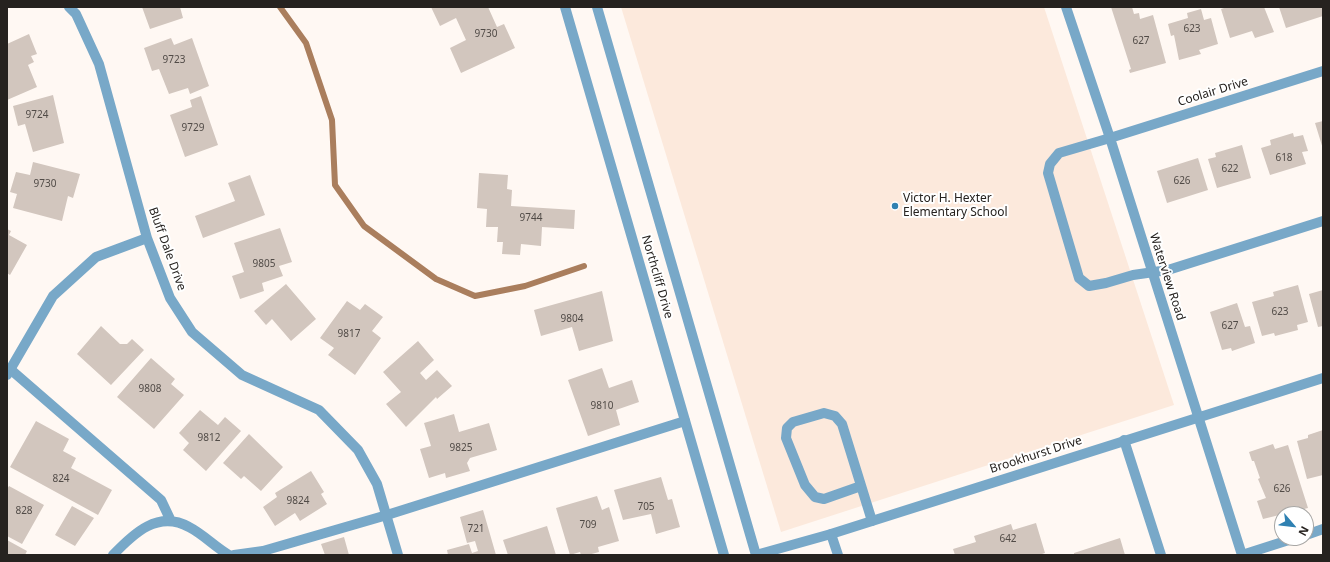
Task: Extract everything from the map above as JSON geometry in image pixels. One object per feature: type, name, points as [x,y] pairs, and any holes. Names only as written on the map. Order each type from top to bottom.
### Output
[{"type":"street","name":"Bluff Dale Drive","points":[[69,7],[76,14],[99,64],[147,238],[170,298],[192,332],[242,375],[319,410],[358,450],[377,484],[398,555]]},
{"type":"street","name":"Northcliff Drive","points":[[565,7],[724,555]]},
{"type":"street","name":"Northcliff Drive","points":[[597,7],[756,555]]},
{"type":"street","name":"Waterview Road","points":[[1066,7],[1110,138],[1242,555]]},
{"type":"street","name":"Coolair Drive","points":[[1323,72],[1059,153],[1050,164],[1048,173],[1078,278],[1089,286],[1106,283],[1133,275],[1168,270],[1323,221]]},
{"type":"street","points":[[147,238],[96,257],[53,296],[9,372],[161,500],[170,519]]},
{"type":"street","name":"Brookhurst Drive","points":[[756,555],[831,534],[1323,378]]},
{"type":"street","points":[[861,486],[824,499],[815,497],[804,485],[786,438],[787,428],[793,422],[824,414],[834,416],[842,424],[872,521]]},
{"type":"street","points":[[234,555],[263,551],[386,515],[685,421]]},
{"type":"street","points":[[1124,440],[1162,555]]},
{"type":"street","points":[[113,555],[126,542],[151,523],[170,519],[189,527],[214,547],[229,555]]},
{"type":"street","points":[[831,534],[838,555]]},
{"type":"street","points":[[1242,555],[1274,545]]},
{"type":"shaded area","name":"Victor H. Hexter Elementary School","points":[[621,7],[1044,7],[1174,405],[781,532]]},
{"type":"building","points":[[142,7],[180,7],[183,18],[150,29]]},
{"type":"building","points":[[431,7],[488,7],[497,27],[504,24],[515,48],[461,73],[450,48],[466,40],[456,18],[440,26]]},
{"type":"building","points":[[1111,7],[1132,7],[1134,14],[1139,13],[1140,19],[1153,15],[1166,63],[1130,73],[1129,70],[1131,69]]},
{"type":"building","points":[[1227,7],[1264,7],[1274,32],[1255,38],[1252,31],[1230,38],[1221,9]]},
{"type":"building","points":[[1279,7],[1323,7],[1323,16],[1286,28]]},
{"type":"building","points":[[1201,9],[1204,20],[1211,18],[1218,44],[1199,50],[1201,54],[1179,60],[1174,35],[1171,36],[1168,24],[1188,18],[1187,13]]},
{"type":"building","points":[[29,34],[37,54],[31,56],[34,62],[28,65],[37,87],[7,100],[7,44]]},
{"type":"building","points":[[171,38],[174,45],[192,38],[209,86],[190,94],[188,88],[169,94],[159,69],[152,71],[144,48]]},
{"type":"building","points":[[53,95],[64,143],[33,152],[25,124],[18,126],[13,106]]},
{"type":"building","points":[[201,96],[218,145],[185,157],[170,115],[192,107],[190,100]]},
{"type":"building","points":[[1323,121],[1323,149],[1315,123]]},
{"type":"building","points":[[1293,133],[1294,137],[1303,135],[1308,151],[1302,152],[1306,164],[1270,175],[1261,148],[1271,145],[1270,140]]},
{"type":"building","points":[[1242,145],[1251,178],[1217,188],[1208,159],[1216,157],[1215,153]]},
{"type":"building","points":[[1198,158],[1208,190],[1167,203],[1157,171]]},
{"type":"building","points":[[33,162],[80,174],[73,198],[68,196],[62,221],[13,208],[17,194],[10,192],[16,172],[30,175]]},
{"type":"building","points":[[479,173],[508,175],[507,189],[512,190],[511,206],[575,210],[574,229],[542,227],[541,246],[521,244],[520,255],[502,254],[503,242],[497,242],[498,227],[486,227],[487,209],[477,208]]},
{"type":"building","points":[[250,175],[265,215],[203,238],[195,216],[235,201],[228,183]]},
{"type":"building","points":[[280,228],[292,262],[279,266],[283,276],[262,283],[264,291],[240,299],[232,276],[244,272],[234,243]]},
{"type":"building","points":[[7,229],[11,231],[9,235],[27,245],[10,275],[7,273]]},
{"type":"building","points":[[286,284],[316,319],[291,341],[272,319],[266,325],[254,311]]},
{"type":"building","points":[[1298,285],[1308,322],[1297,325],[1298,330],[1275,336],[1274,333],[1262,336],[1252,302],[1274,296],[1273,292]]},
{"type":"building","points":[[1323,290],[1323,326],[1318,327],[1309,294]]},
{"type":"building","points":[[602,291],[613,341],[579,351],[572,327],[541,336],[534,310]]},
{"type":"building","points":[[347,301],[360,310],[365,304],[383,317],[372,331],[381,338],[355,375],[328,355],[334,348],[320,338]]},
{"type":"building","points":[[1237,303],[1245,327],[1250,326],[1255,343],[1232,351],[1231,348],[1222,350],[1210,312]]},
{"type":"building","points":[[101,326],[120,344],[127,344],[132,339],[144,350],[111,385],[77,354]]},
{"type":"building","points":[[418,341],[434,360],[420,373],[426,380],[437,370],[452,386],[437,399],[436,397],[406,427],[386,404],[401,392],[383,372]]},
{"type":"building","points":[[151,358],[175,379],[171,384],[184,395],[154,429],[117,397]]},
{"type":"building","points":[[602,368],[609,388],[632,380],[639,402],[616,410],[620,425],[588,436],[568,380]]},
{"type":"building","points":[[200,410],[218,425],[225,417],[241,431],[206,471],[183,450],[189,443],[179,433]]},
{"type":"building","points":[[454,414],[459,432],[489,423],[497,450],[470,458],[467,463],[470,471],[446,478],[445,473],[429,478],[420,449],[431,446],[424,423]]},
{"type":"building","points":[[36,421],[69,439],[63,451],[76,458],[71,468],[112,490],[98,515],[10,467]]},
{"type":"building","points":[[1323,430],[1323,475],[1307,479],[1297,441],[1308,438],[1308,435]]},
{"type":"building","points":[[249,434],[283,467],[261,491],[244,476],[241,479],[223,463]]},
{"type":"building","points":[[1273,444],[1275,449],[1288,445],[1307,506],[1274,506],[1274,516],[1263,519],[1257,501],[1266,498],[1258,479],[1260,478],[1254,461],[1252,461],[1249,452]]},
{"type":"building","points":[[311,471],[324,492],[321,494],[327,504],[300,521],[295,513],[275,526],[263,507],[277,497],[275,493]]},
{"type":"building","points":[[661,477],[668,500],[672,499],[680,527],[656,534],[651,514],[623,520],[614,490]]},
{"type":"building","points":[[9,486],[44,505],[22,544],[7,536],[7,489]]},
{"type":"building","points":[[597,496],[602,510],[609,507],[619,541],[598,547],[599,552],[581,555],[580,552],[570,555],[556,508]]},
{"type":"building","points":[[72,506],[94,518],[75,546],[55,535]]},
{"type":"building","points":[[483,510],[496,555],[448,555],[447,550],[469,544],[472,553],[478,551],[475,541],[467,543],[460,517]]},
{"type":"building","points":[[1036,523],[1045,553],[1039,555],[955,555],[953,549],[976,542],[974,536],[1011,524],[1013,530]]},
{"type":"building","points":[[547,526],[556,555],[508,555],[503,540]]},
{"type":"building","points":[[344,537],[349,555],[325,555],[321,544]]},
{"type":"building","points":[[1120,538],[1125,555],[1074,555],[1074,553]]},
{"type":"building","points":[[7,540],[27,551],[25,555],[7,555]]},
{"type":"waterway","points":[[280,7],[306,43],[332,120],[335,185],[364,226],[436,279],[475,296],[525,286],[584,266]]},
{"type":"place","name":"Victor H. Hexter Elementary School","points":[[895,206]]}]
